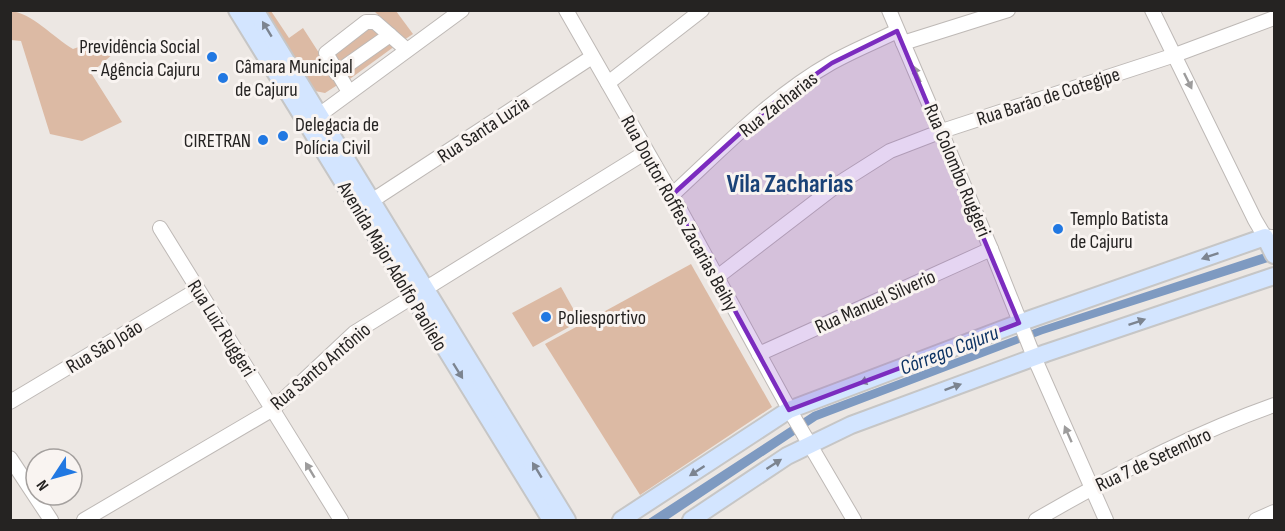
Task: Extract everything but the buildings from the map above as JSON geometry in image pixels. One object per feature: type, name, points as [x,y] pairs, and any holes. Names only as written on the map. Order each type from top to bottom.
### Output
[{"type":"main road","name":"Avenida Major Adolfo Paolielo","points":[[237,10],[373,200],[419,292],[567,520]]},
{"type":"main road","name":"Avenida Major Adolfo Paolielo","points":[[255,10],[313,119],[419,292],[551,520]]},
{"type":"main road","points":[[621,520],[791,413],[1021,326],[1271,244]]},
{"type":"main road","points":[[691,520],[808,440],[1033,355],[1275,276]]},
{"type":"street","points":[[313,119],[462,10]]},
{"type":"street","name":"Rua Doutor Roffes Zacarias Beihy","points":[[566,10],[672,195],[791,413],[854,520]]},
{"type":"street","points":[[608,83],[702,10]]},
{"type":"street","name":"Rua Colombo Ruggeri","points":[[889,10],[992,249],[1033,355],[1106,520]]},
{"type":"street","name":"Rua Zacharias","points":[[672,195],[771,105],[831,63],[900,37],[1008,10]]},
{"type":"street","points":[[1152,10],[1271,244]]},
{"type":"street","name":"Rua Barão de Cotegipe","points":[[716,278],[841,182],[890,151],[942,131],[1175,55],[1275,18]]},
{"type":"street","points":[[349,92],[326,53],[366,22],[375,22],[406,50]]},
{"type":"street","points":[[336,73],[390,35]]},
{"type":"street","name":"Rua Santa Luzia","points":[[373,200],[592,57]]},
{"type":"street","name":"Rua Santo Antônio","points":[[84,520],[273,409],[354,333],[646,152]]},
{"type":"street","name":"Rua Luiz Ruggeri","points":[[160,228],[340,520]]},
{"type":"street","name":"Rua Manuel Silverio","points":[[759,354],[992,249]]},
{"type":"street","name":"Rua São João","points":[[10,402],[197,290]]},
{"type":"street","name":"Rua 7 de Setembro","points":[[1036,520],[1092,487],[1212,430],[1275,405]]},
{"type":"street","points":[[10,458],[51,520]]},
{"type":"street","points":[[1256,520],[1275,512]]},
{"type":"highlighted area","points":[[897,31],[1019,323],[789,410],[672,195],[771,105],[832,63]]},
{"type":"shaded area","points":[[10,11],[26,16],[73,49],[98,40],[114,53],[91,73],[122,122],[82,141],[50,134],[21,41],[11,40]]},
{"type":"shaded area","points":[[264,11],[271,11],[289,38],[303,28],[339,84],[325,93],[315,91]]},
{"type":"shaded area","points":[[374,11],[396,11],[413,34],[404,40]]},
{"type":"shaded area","points":[[368,26],[379,32],[376,39],[338,63],[331,53]]},
{"type":"shaded area","points":[[386,42],[395,46],[347,81],[343,75]]},
{"type":"shaded area","points":[[691,264],[772,407],[640,495],[545,344]]},
{"type":"shaded area","name":"Poliesportivo","points":[[561,287],[580,321],[533,347],[512,313]]},
{"type":"water","points":[[1274,250],[1274,260],[1043,334],[817,420],[667,520],[647,520],[813,412],[1040,327]]},
{"type":"place","name":"Previdência Social - Agência Cajuru","points":[[212,57]]},
{"type":"place","name":"Câmara Municipal de Cajuru","points":[[223,78]]},
{"type":"place","name":"Delegacia de Polícia Civil","points":[[283,136]]},
{"type":"place","name":"CIRETRAN","points":[[263,140]]},
{"type":"place","name":"Templo Batista de Cajuru","points":[[1058,229]]},
{"type":"place","name":"Poliesportivo","points":[[546,317]]},
{"type":"district","name":"Vila Zacharias","points":[[790,183]]},
{"type":"water label","name":"Córrego Cajuru","points":[[949,350]]}]
